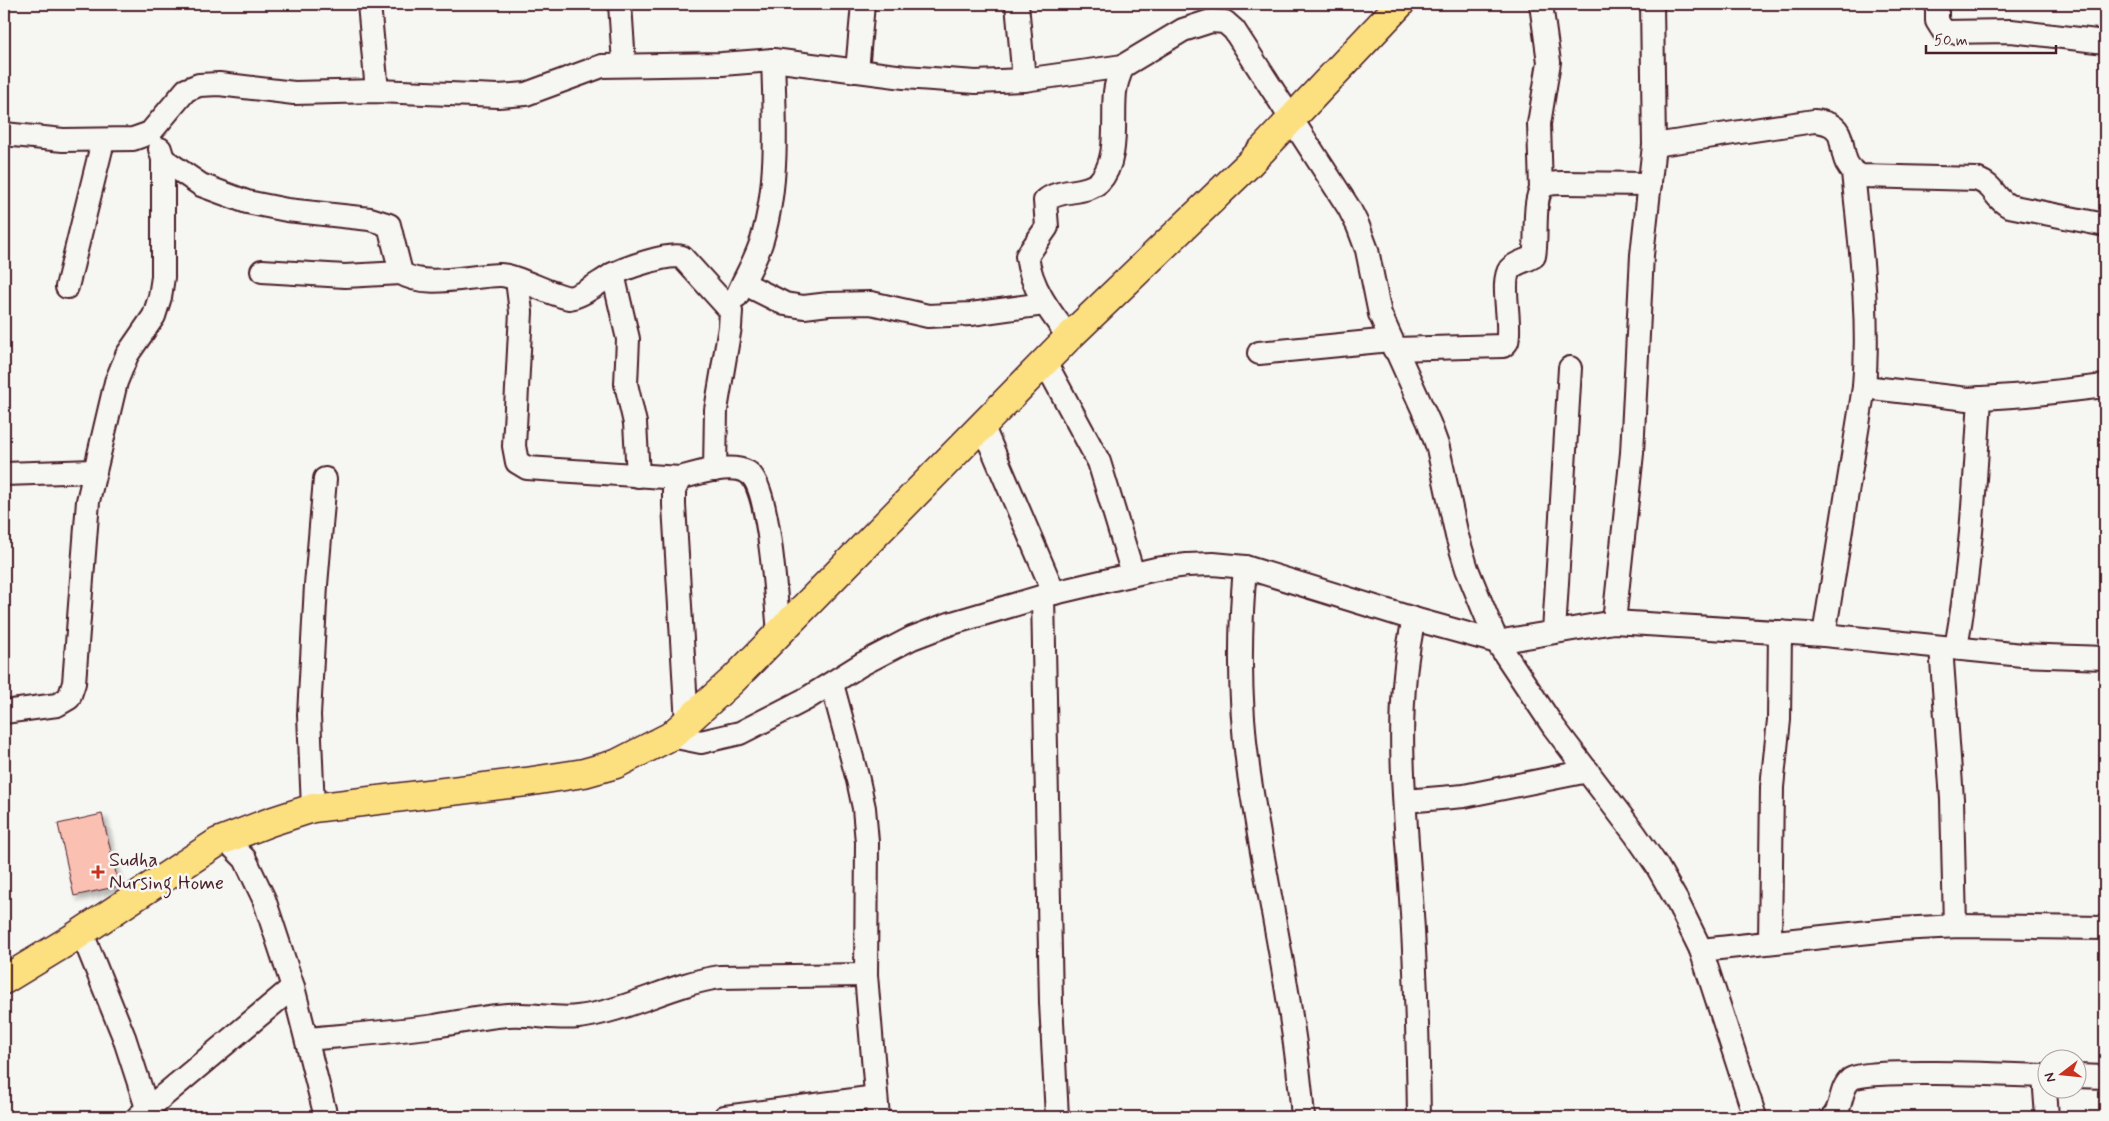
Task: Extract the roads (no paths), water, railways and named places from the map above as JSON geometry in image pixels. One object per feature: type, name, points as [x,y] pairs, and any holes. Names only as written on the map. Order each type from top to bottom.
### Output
[{"type":"main road","points":[[4,980],[73,938],[218,842],[231,840],[270,822],[313,808],[584,773],[616,764],[679,730],[779,633],[1070,337],[1248,165],[1291,117],[1400,4]]},
{"type":"main road","points":[[4,991],[86,943],[224,852],[231,840]]},
{"type":"street","points":[[369,4],[377,91]]},
{"type":"street","points":[[620,4],[624,64]]},
{"type":"street","points":[[857,71],[863,4]]},
{"type":"street","points":[[1017,4],[1024,80]]},
{"type":"street","points":[[1259,354],[1392,344],[1496,346],[1508,342],[1510,331],[1506,278],[1511,268],[1534,256],[1537,198],[1541,189],[1539,124],[1549,62],[1541,4]]},
{"type":"street","points":[[1614,622],[1632,453],[1642,255],[1654,145],[1652,4]]},
{"type":"street","points":[[1936,4],[1937,21],[1944,32],[2011,30],[2105,42]]},
{"type":"street","points":[[4,134],[63,140],[103,141],[133,139],[150,132],[186,90],[199,85],[219,84],[294,93],[377,91],[498,96],[526,94],[602,66],[624,64],[722,64],[774,60],[857,71],[976,82],[1024,80],[1124,66],[1183,30],[1211,22],[1223,13],[1349,208],[1358,226],[1368,250],[1380,314],[1392,344],[1419,399],[1438,448],[1467,569],[1498,642],[1553,726],[1657,866],[1701,950],[1756,1117]]},
{"type":"street","points":[[715,470],[716,410],[731,311],[755,261],[768,218],[774,149],[774,60]]},
{"type":"street","points":[[1070,337],[1044,304],[1028,265],[1027,256],[1047,227],[1045,201],[1056,194],[1089,187],[1098,183],[1104,174],[1112,151],[1115,91],[1124,66]]},
{"type":"street","points":[[1654,145],[1825,122],[1835,126],[1840,135],[1846,165],[1854,172],[1871,178],[1976,179],[1989,184],[2000,201],[2009,206],[2105,225]]},
{"type":"street","points":[[4,712],[57,705],[69,698],[74,683],[85,522],[95,471],[116,382],[126,355],[154,316],[160,297],[163,276],[163,159],[158,143],[150,132]]},
{"type":"street","points":[[67,287],[103,141]]},
{"type":"street","points":[[163,159],[201,185],[247,202],[296,211],[370,219],[389,225],[401,273]]},
{"type":"street","points":[[1824,635],[1864,387],[1867,330],[1854,172]]},
{"type":"street","points":[[1541,189],[1547,184],[1562,183],[1650,184]]},
{"type":"street","points":[[262,271],[345,276],[401,273],[408,278],[426,279],[500,274],[569,298],[578,296],[613,274],[675,255],[682,257],[731,311]]},
{"type":"street","points":[[613,274],[628,339],[626,384],[636,423],[638,476]]},
{"type":"street","points":[[518,280],[521,312],[514,446],[518,462],[527,468],[680,478],[715,470],[741,470],[749,472],[757,480],[762,494],[779,633]]},
{"type":"street","points":[[743,283],[785,304],[804,307],[829,304],[870,304],[928,316],[971,314],[1044,304]]},
{"type":"street","points":[[1045,362],[1100,462],[1133,574]]},
{"type":"street","points":[[1554,632],[1570,368]]},
{"type":"street","points":[[1864,387],[1968,399],[2027,395],[2105,386]]},
{"type":"street","points":[[1955,926],[1948,647],[1966,590],[1972,538],[1980,398]]},
{"type":"street","points":[[983,427],[1049,595],[1051,1003],[1057,1117]]},
{"type":"street","points":[[4,474],[95,471]]},
{"type":"street","points":[[680,478],[674,491],[679,730],[701,742],[740,733],[832,684],[862,664],[912,638],[948,624],[1049,595],[1133,574],[1187,565],[1213,564],[1245,567],[1414,619],[1498,642],[1614,622],[1824,635],[2022,655],[2105,658]]},
{"type":"street","points":[[313,808],[310,716],[316,585],[325,479]]},
{"type":"street","points":[[1245,567],[1240,615],[1244,726],[1249,773],[1277,929],[1303,1117]]},
{"type":"street","points":[[1414,619],[1403,684],[1405,801],[1416,981],[1419,1117]]},
{"type":"street","points":[[1770,942],[1772,787],[1779,720],[1780,632]]},
{"type":"street","points":[[726,1117],[877,1107],[866,975],[867,842],[864,808],[832,684]]},
{"type":"street","points":[[1405,801],[1464,796],[1588,771]]},
{"type":"street","points":[[231,840],[246,859],[255,878],[293,987],[326,1117]]},
{"type":"street","points":[[1701,950],[1898,929],[1955,926],[2105,928]]},
{"type":"street","points":[[86,943],[124,1037],[145,1115],[293,987]]},
{"type":"street","points":[[307,1039],[434,1026],[506,1014],[577,1018],[604,1013],[690,983],[720,977],[866,975]]},
{"type":"street","points":[[1833,1117],[1841,1103],[1844,1088],[1851,1079],[1861,1075],[1891,1073],[2036,1076]]},
{"type":"street","points":[[2086,1076],[2105,1077]]},
{"type":"street","points":[[2046,1098],[2047,1117]]},
{"type":"place","name":"Sudha Nursing Home","points":[[98,872]]}]
